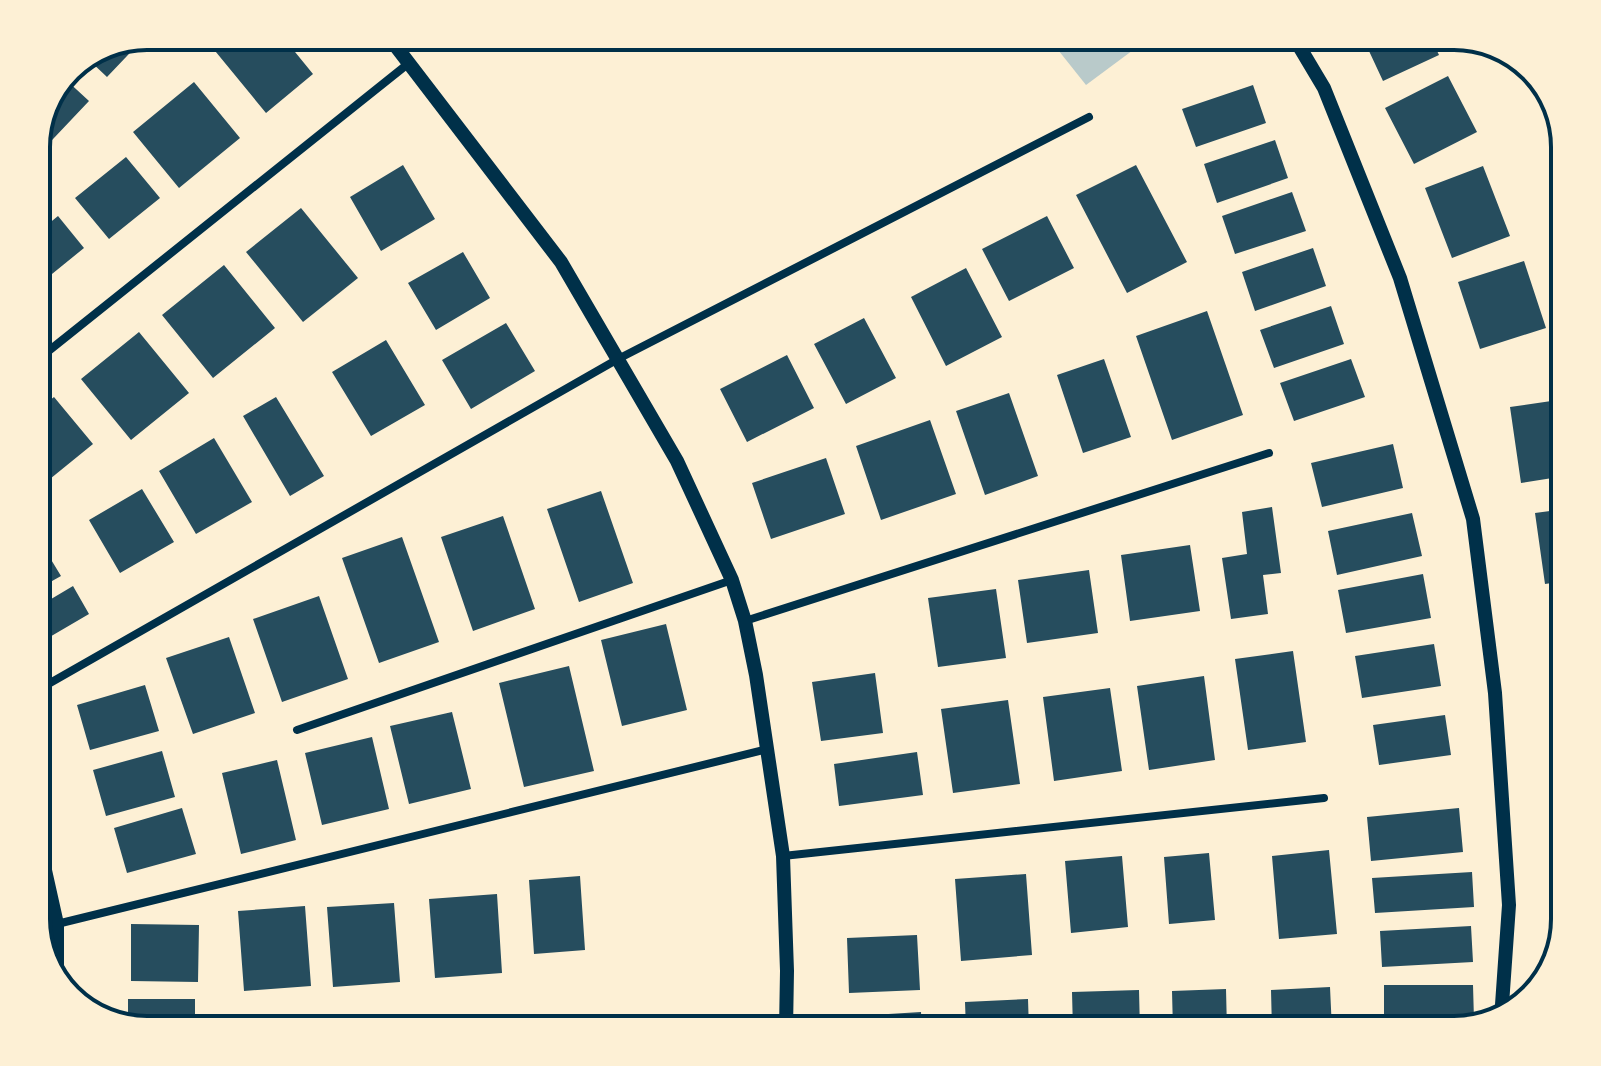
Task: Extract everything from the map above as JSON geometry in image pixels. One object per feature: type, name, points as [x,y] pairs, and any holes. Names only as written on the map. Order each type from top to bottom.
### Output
[{"type":"street","points":[[399,50],[561,262],[677,461],[732,580],[745,621],[783,856],[786,1016]]},
{"type":"street","points":[[1301,50],[1324,88],[1400,278],[1473,519],[1495,693],[1509,905],[1502,1003]]},
{"type":"street","points":[[50,350],[410,63]]},
{"type":"street","points":[[50,683],[618,359],[1089,117]]},
{"type":"street","points":[[745,621],[1269,453]]},
{"type":"street","points":[[297,730],[732,580]]},
{"type":"street","points":[[57,924],[768,749]]},
{"type":"street","points":[[783,856],[1324,798]]},
{"type":"street","points":[[50,893],[57,924],[57,954]]},
{"type":"shaded area","points":[[1058,50],[1133,50],[1086,85]]},
{"type":"building","points":[[214,50],[293,50],[313,74],[266,113]]},
{"type":"building","points":[[1369,50],[1437,50],[1439,55],[1383,81]]},
{"type":"building","points":[[131,52],[107,77],[95,65]]},
{"type":"building","points":[[1448,76],[1477,132],[1414,164],[1385,108]]},
{"type":"building","points":[[194,82],[240,138],[179,188],[133,132]]},
{"type":"building","points":[[1253,85],[1266,123],[1196,147],[1182,109]]},
{"type":"building","points":[[72,86],[89,101],[50,142],[60,104]]},
{"type":"building","points":[[1275,140],[1288,178],[1217,203],[1204,164]]},
{"type":"building","points":[[126,157],[160,198],[109,239],[75,198]]},
{"type":"building","points":[[403,165],[435,219],[381,251],[350,197]]},
{"type":"building","points":[[1136,165],[1187,262],[1127,293],[1076,195]]},
{"type":"building","points":[[1483,166],[1510,236],[1452,258],[1425,188]]},
{"type":"building","points":[[1292,192],[1306,231],[1235,254],[1222,216]]},
{"type":"building","points":[[301,208],[358,278],[303,322],[246,252]]},
{"type":"building","points":[[58,216],[84,248],[50,276],[50,223]]},
{"type":"building","points":[[1047,216],[1074,268],[1009,301],[982,249]]},
{"type":"building","points":[[1313,248],[1326,286],[1255,311],[1242,272]]},
{"type":"building","points":[[463,252],[490,298],[436,330],[408,283]]},
{"type":"building","points":[[1524,261],[1546,328],[1480,349],[1458,282]]},
{"type":"building","points":[[224,265],[275,328],[213,378],[162,315]]},
{"type":"building","points":[[966,268],[1002,337],[946,366],[911,297]]},
{"type":"building","points":[[1331,306],[1344,344],[1274,368],[1260,330]]},
{"type":"building","points":[[1207,311],[1243,415],[1172,440],[1136,336]]},
{"type":"building","points":[[864,318],[896,378],[846,404],[814,344]]},
{"type":"building","points":[[506,323],[535,371],[471,409],[442,360]]},
{"type":"building","points":[[139,332],[189,393],[131,440],[81,379]]},
{"type":"building","points":[[386,340],[425,405],[371,436],[332,372]]},
{"type":"building","points":[[787,355],[814,408],[747,442],[720,389]]},
{"type":"building","points":[[1104,359],[1131,437],[1083,453],[1057,375]]},
{"type":"building","points":[[1351,359],[1365,397],[1294,421],[1280,383]]},
{"type":"building","points":[[1009,393],[1038,476],[985,495],[956,411]]},
{"type":"building","points":[[54,397],[93,444],[50,479],[50,400]]},
{"type":"building","points":[[276,397],[324,476],[290,496],[243,416]]},
{"type":"building","points":[[1551,401],[1551,478],[1521,483],[1510,407]]},
{"type":"building","points":[[930,420],[956,494],[881,520],[856,446]]},
{"type":"building","points":[[214,438],[252,502],[196,534],[159,471]]},
{"type":"building","points":[[1393,444],[1403,488],[1322,507],[1311,463]]},
{"type":"building","points":[[826,458],[845,514],[771,539],[752,483]]},
{"type":"building","points":[[142,489],[174,542],[120,573],[89,520]]},
{"type":"building","points":[[601,491],[633,583],[579,602],[547,509]]},
{"type":"building","points":[[1272,507],[1281,573],[1263,575],[1268,614],[1231,619],[1222,558],[1247,554],[1242,512]]},
{"type":"building","points":[[1551,511],[1551,583],[1545,584],[1535,513]]},
{"type":"building","points":[[1412,513],[1422,556],[1337,575],[1328,531]]},
{"type":"building","points":[[503,516],[535,609],[473,631],[441,537]]},
{"type":"building","points":[[402,537],[439,642],[379,663],[342,558]]},
{"type":"building","points":[[1190,545],[1200,611],[1130,621],[1121,555]]},
{"type":"building","points":[[50,558],[61,576],[50,582]]},
{"type":"building","points":[[1089,570],[1098,633],[1027,643],[1018,580]]},
{"type":"building","points":[[1423,574],[1431,618],[1346,633],[1338,590]]},
{"type":"building","points":[[73,586],[89,614],[50,637],[50,600]]},
{"type":"building","points":[[996,589],[1006,658],[938,667],[928,598]]},
{"type":"building","points":[[319,596],[348,679],[282,702],[253,619]]},
{"type":"building","points":[[666,624],[687,710],[622,726],[601,640]]},
{"type":"building","points":[[229,637],[255,713],[193,734],[166,658]]},
{"type":"building","points":[[1434,644],[1441,686],[1362,698],[1355,656]]},
{"type":"building","points":[[1293,651],[1306,742],[1248,750],[1235,659]]},
{"type":"building","points":[[569,666],[594,771],[524,787],[499,683]]},
{"type":"building","points":[[875,673],[883,733],[821,741],[812,682]]},
{"type":"building","points":[[1204,676],[1215,760],[1149,770],[1137,686]]},
{"type":"building","points":[[145,685],[159,731],[90,750],[77,705]]},
{"type":"building","points":[[1110,688],[1122,771],[1054,781],[1043,697]]},
{"type":"building","points":[[1008,700],[1020,784],[953,793],[941,709]]},
{"type":"building","points":[[452,712],[471,789],[409,804],[390,726]]},
{"type":"building","points":[[1445,715],[1451,755],[1379,765],[1373,725]]},
{"type":"building","points":[[372,737],[389,809],[322,825],[305,753]]},
{"type":"building","points":[[162,751],[175,797],[106,816],[93,770]]},
{"type":"building","points":[[917,752],[923,795],[839,806],[834,764]]},
{"type":"building","points":[[277,760],[296,840],[241,854],[222,773]]},
{"type":"building","points":[[182,808],[196,854],[127,873],[114,828]]},
{"type":"building","points":[[1459,808],[1463,852],[1371,861],[1367,817]]},
{"type":"building","points":[[1329,850],[1337,934],[1279,939],[1272,856]]},
{"type":"building","points":[[1209,853],[1215,920],[1169,924],[1164,857]]},
{"type":"building","points":[[1122,856],[1128,927],[1071,933],[1065,861]]},
{"type":"building","points":[[1472,872],[1474,907],[1375,913],[1372,878]]},
{"type":"building","points":[[1026,874],[1032,955],[961,961],[955,879]]},
{"type":"building","points":[[580,876],[585,950],[534,954],[529,880]]},
{"type":"building","points":[[497,894],[502,973],[435,978],[429,899]]},
{"type":"building","points":[[394,903],[400,982],[333,987],[327,907]]},
{"type":"building","points":[[305,906],[311,986],[244,991],[238,911]]},
{"type":"building","points":[[131,924],[199,925],[198,982],[131,981]]},
{"type":"building","points":[[1471,926],[1473,962],[1382,967],[1380,931]]},
{"type":"building","points":[[917,935],[920,990],[849,993],[847,938]]},
{"type":"building","points":[[1384,985],[1473,985],[1474,1014],[1384,1016]]},
{"type":"building","points":[[1330,987],[1331,1016],[1272,1016],[1271,990]]},
{"type":"building","points":[[1226,989],[1227,1016],[1173,1016],[1172,991]]},
{"type":"building","points":[[1139,990],[1140,1016],[1073,1016],[1072,992]]},
{"type":"building","points":[[128,999],[195,999],[195,1016],[128,1014]]},
{"type":"building","points":[[1028,999],[1029,1016],[966,1016],[965,1002]]},
{"type":"building","points":[[921,1012],[921,1016],[856,1016]]}]
